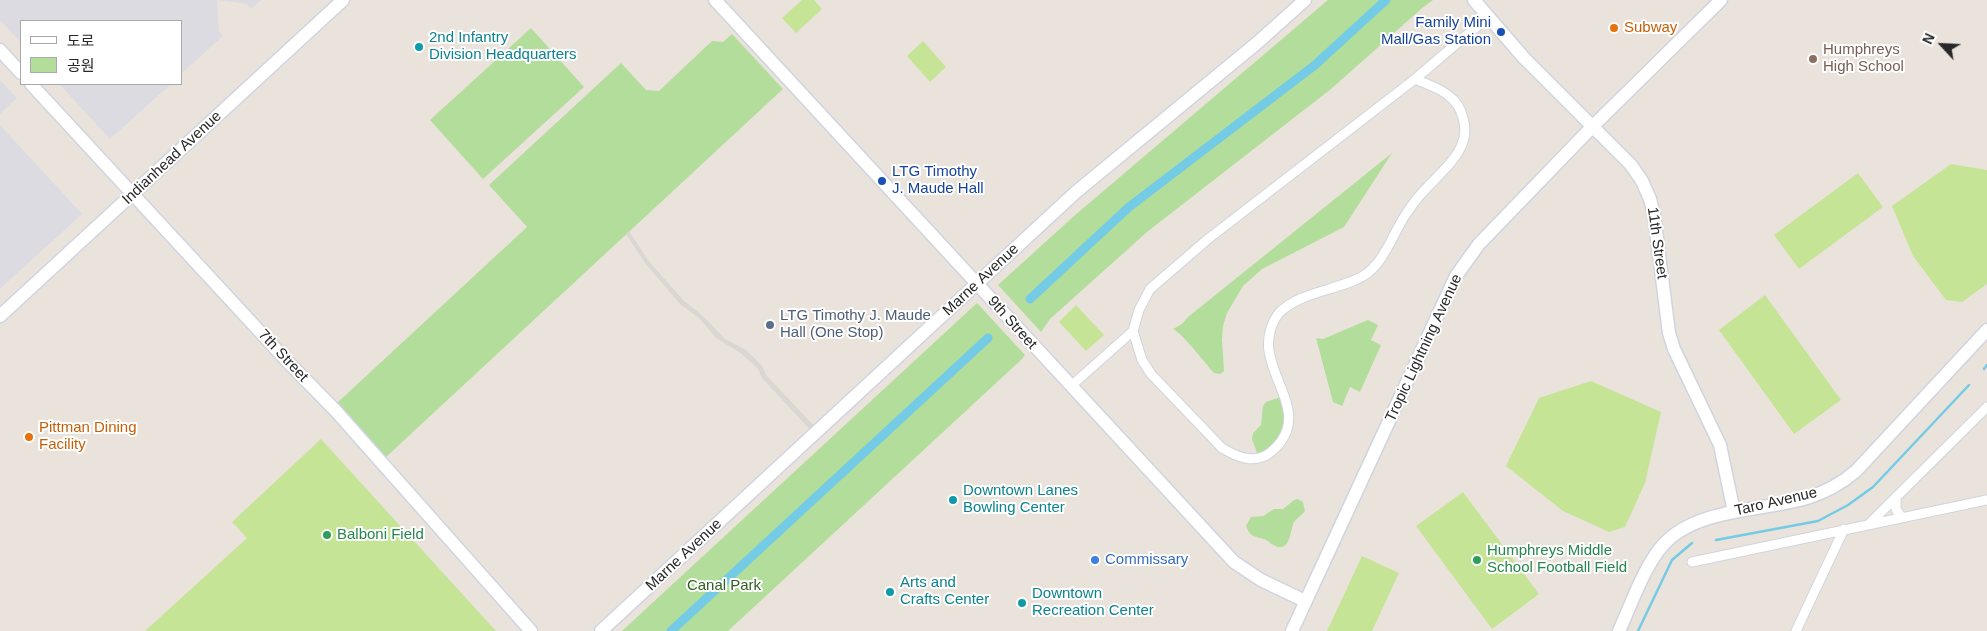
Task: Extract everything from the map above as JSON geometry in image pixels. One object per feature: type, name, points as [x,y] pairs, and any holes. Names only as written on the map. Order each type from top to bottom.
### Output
[{"type":"street","name":"Indianhead Avenue","points":[[0,316],[343,0]]},
{"type":"street","name":"9th Street","points":[[715,0],[1234,562],[1261,580],[1305,601]]},
{"type":"street","name":"Marne Avenue","points":[[601,631],[1076,192],[1305,0]]},
{"type":"street","name":"11th Street","points":[[1474,0],[1524,58],[1631,164],[1650,199],[1654,215],[1669,333],[1674,349],[1720,445],[1734,512]]},
{"type":"street","name":"Tropic Lightning Avenue","points":[[1292,631],[1456,276],[1479,244],[1592,127],[1721,0]]},
{"type":"street","points":[[1070,386],[1133,331],[1139,310],[1150,288],[1208,239],[1415,79],[1488,17]]},
{"type":"street","points":[[0,50],[20,72]]},
{"type":"street","points":[[1133,331],[1142,360],[1152,374],[1222,448],[1235,456],[1247,459],[1258,458],[1268,454],[1277,446],[1288,431],[1289,422],[1284,396],[1269,351],[1269,338],[1273,322],[1281,312],[1294,302],[1363,276],[1373,267],[1421,194],[1460,150],[1466,126],[1460,109],[1449,95],[1415,79]]},
{"type":"street","name":"7th Street","points":[[32,85],[286,360],[335,410],[531,631]]},
{"type":"street","name":"Taro Avenue","points":[[1619,631],[1655,555],[1665,543],[1690,525],[1734,512],[1805,498],[1839,485],[1856,471],[1987,330]]},
{"type":"street","points":[[1869,524],[1987,406]]},
{"type":"street","points":[[1896,497],[1896,509],[1901,517]]},
{"type":"street","points":[[1692,562],[1987,500]]},
{"type":"street","points":[[1796,631],[1844,529]]},
{"type":"shaded area","points":[[0,0],[217,0],[219,31],[223,36],[182,73],[182,20],[20,20],[20,42],[0,20]]},
{"type":"shaded area","points":[[218,0],[261,0],[251,9],[247,4]]},
{"type":"shaded area","points":[[0,80],[17,98],[0,114]]},
{"type":"shaded area","points":[[60,85],[170,85],[110,139]]},
{"type":"shaded area","points":[[0,125],[82,214],[0,289]]},
{"type":"shaded area","points":[[629,231],[648,260],[683,300],[702,315],[725,339],[746,350],[762,366],[766,375],[818,430],[814,434],[762,378],[758,369],[742,354],[716,338],[699,318],[680,304],[645,263],[626,234]]},
{"type":"green space","points":[[802,0],[814,0],[822,9],[796,33],[782,18]]},
{"type":"green space","points":[[1328,0],[1433,0],[1331,89],[1147,232],[1050,319],[1041,332],[998,285],[1074,216]]},
{"type":"green space","points":[[531,28],[584,87],[483,179],[430,120]]},
{"type":"green space","points":[[732,34],[783,89],[386,457],[337,403],[527,227],[489,185],[621,63],[646,90],[659,91],[712,41],[723,42]]},
{"type":"green space","points":[[923,41],[946,67],[930,82],[907,56]]},
{"type":"green space","points":[[1392,153],[1344,227],[1262,269],[1243,286],[1227,313],[1223,326],[1224,371],[1220,374],[1214,373],[1178,332],[1173,329],[1182,324],[1188,317]]},
{"type":"green space","points":[[1951,164],[1987,170],[1987,284],[1962,302],[1946,300],[1913,256],[1892,206]]},
{"type":"green space","points":[[1858,173],[1883,207],[1799,269],[1774,235]]},
{"type":"green space","points":[[1765,295],[1841,400],[1794,434],[1719,330]]},
{"type":"green space","name":"Canal Park","points":[[977,303],[1025,355],[1022,359],[728,631],[622,631]]},
{"type":"green space","points":[[1076,305],[1104,335],[1086,351],[1059,322]]},
{"type":"green space","points":[[1368,320],[1378,325],[1371,340],[1381,345],[1360,392],[1350,387],[1342,406],[1333,402],[1316,338],[1323,339]]},
{"type":"green space","points":[[1591,381],[1661,412],[1645,483],[1625,527],[1609,532],[1563,511],[1506,466],[1539,398]]},
{"type":"green space","points":[[1284,396],[1287,431],[1259,458],[1252,439],[1253,433],[1261,425],[1263,406],[1266,402]]},
{"type":"green space","name":"Balboni Field","points":[[321,439],[496,631],[145,631],[247,538],[232,522]]},
{"type":"green space","name":"Humphreys Middle School Football Field","points":[[1463,492],[1539,594],[1492,629],[1416,526]]},
{"type":"green space","points":[[1298,499],[1303,502],[1305,511],[1294,522],[1288,542],[1285,545],[1278,547],[1264,539],[1253,536],[1249,532],[1246,526],[1251,517],[1263,516],[1274,509],[1283,509]]},
{"type":"green space","points":[[1362,556],[1399,573],[1372,631],[1327,631]]},
{"type":"waterway","points":[[1030,299],[1129,207],[1315,65],[1386,0]]},
{"type":"waterway","points":[[671,631],[988,338]]},
{"type":"waterway","points":[[1984,369],[1987,365]]},
{"type":"waterway","points":[[1716,540],[1818,521],[1848,505],[1873,487],[1969,385]]},
{"type":"waterway","points":[[1638,631],[1672,560],[1692,543]]},
{"type":"place","name":"Subway","points":[[1614,28]]},
{"type":"place","name":"Family Mini Mall/Gas Station","points":[[1501,32]]},
{"type":"place","name":"2nd Infantry Division Headquarters","points":[[419,47]]},
{"type":"place","name":"Humphreys High School","points":[[1813,59]]},
{"type":"place","name":"LTG Timothy J. Maude Hall","points":[[882,181]]},
{"type":"place","name":"LTG Timothy J. Maude Hall (One Stop)","points":[[770,325]]},
{"type":"place","name":"Pittman Dining Facility","points":[[29,437]]},
{"type":"place","name":"Downtown Lanes Bowling Center","points":[[953,500]]},
{"type":"place","name":"Balboni Field","points":[[327,535]]},
{"type":"place","name":"Commissary","points":[[1095,560]]},
{"type":"place","name":"Humphreys Middle School Football Field","points":[[1477,560]]},
{"type":"place","name":"Arts and Crafts Center","points":[[890,592]]},
{"type":"place","name":"Downtown Recreation Center","points":[[1022,603]]}]
